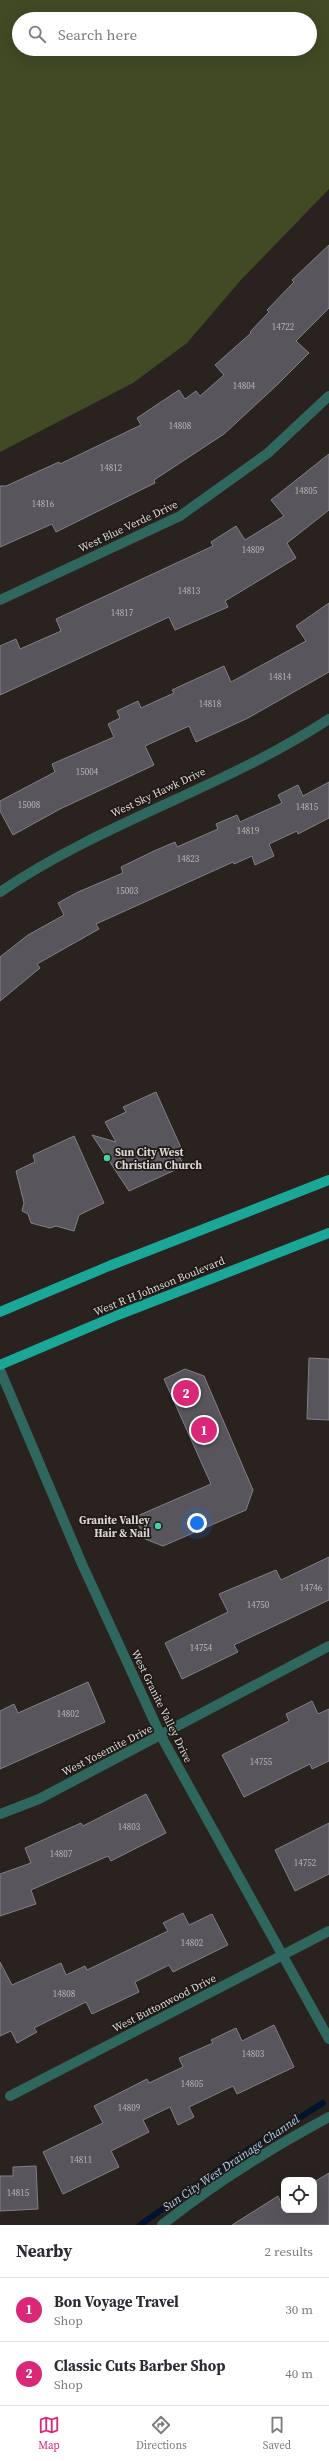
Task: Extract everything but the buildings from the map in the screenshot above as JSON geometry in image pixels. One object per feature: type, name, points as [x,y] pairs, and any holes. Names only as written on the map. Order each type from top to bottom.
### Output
[{"type":"main road","points":[[0,1312],[109,1266],[329,1180]]},
{"type":"main road","name":"West R H Johnson Boulevard","points":[[0,1366],[118,1315],[329,1233]]},
{"type":"street","name":"West Blue Verde Drive","points":[[0,600],[180,516],[268,454],[329,396]]},
{"type":"street","name":"West Sky Hawk Drive","points":[[0,892],[23,877],[97,835],[294,742],[329,718]]},
{"type":"street","name":"West Granite Valley Drive","points":[[0,1370],[82,1564],[161,1736],[329,2039]]},
{"type":"street","name":"West Yosemite Drive","points":[[0,1814],[39,1799],[161,1736],[329,1646]]},
{"type":"street","name":"West Buttonwood Drive","points":[[10,2096],[329,1931]]},
{"type":"street","points":[[162,2225],[220,2183],[294,2136],[329,2117]]},
{"type":"green space","points":[[0,0],[329,0],[329,189],[240,281],[187,343],[133,383],[0,452]]},
{"type":"waterway","name":"Sun City West Drainage Channel","points":[[140,2225],[235,2158],[323,2103]]},
{"type":"place","name":"Sun City West Christian Church","points":[[107,1158]]},
{"type":"place","name":"Classic Cuts Barber Shop","points":[[186,1393]]},
{"type":"place","name":"Bon Voyage Travel","points":[[204,1430]]},
{"type":"place","name":"Granite Valley Hair & Nail","points":[[158,1526]]}]
